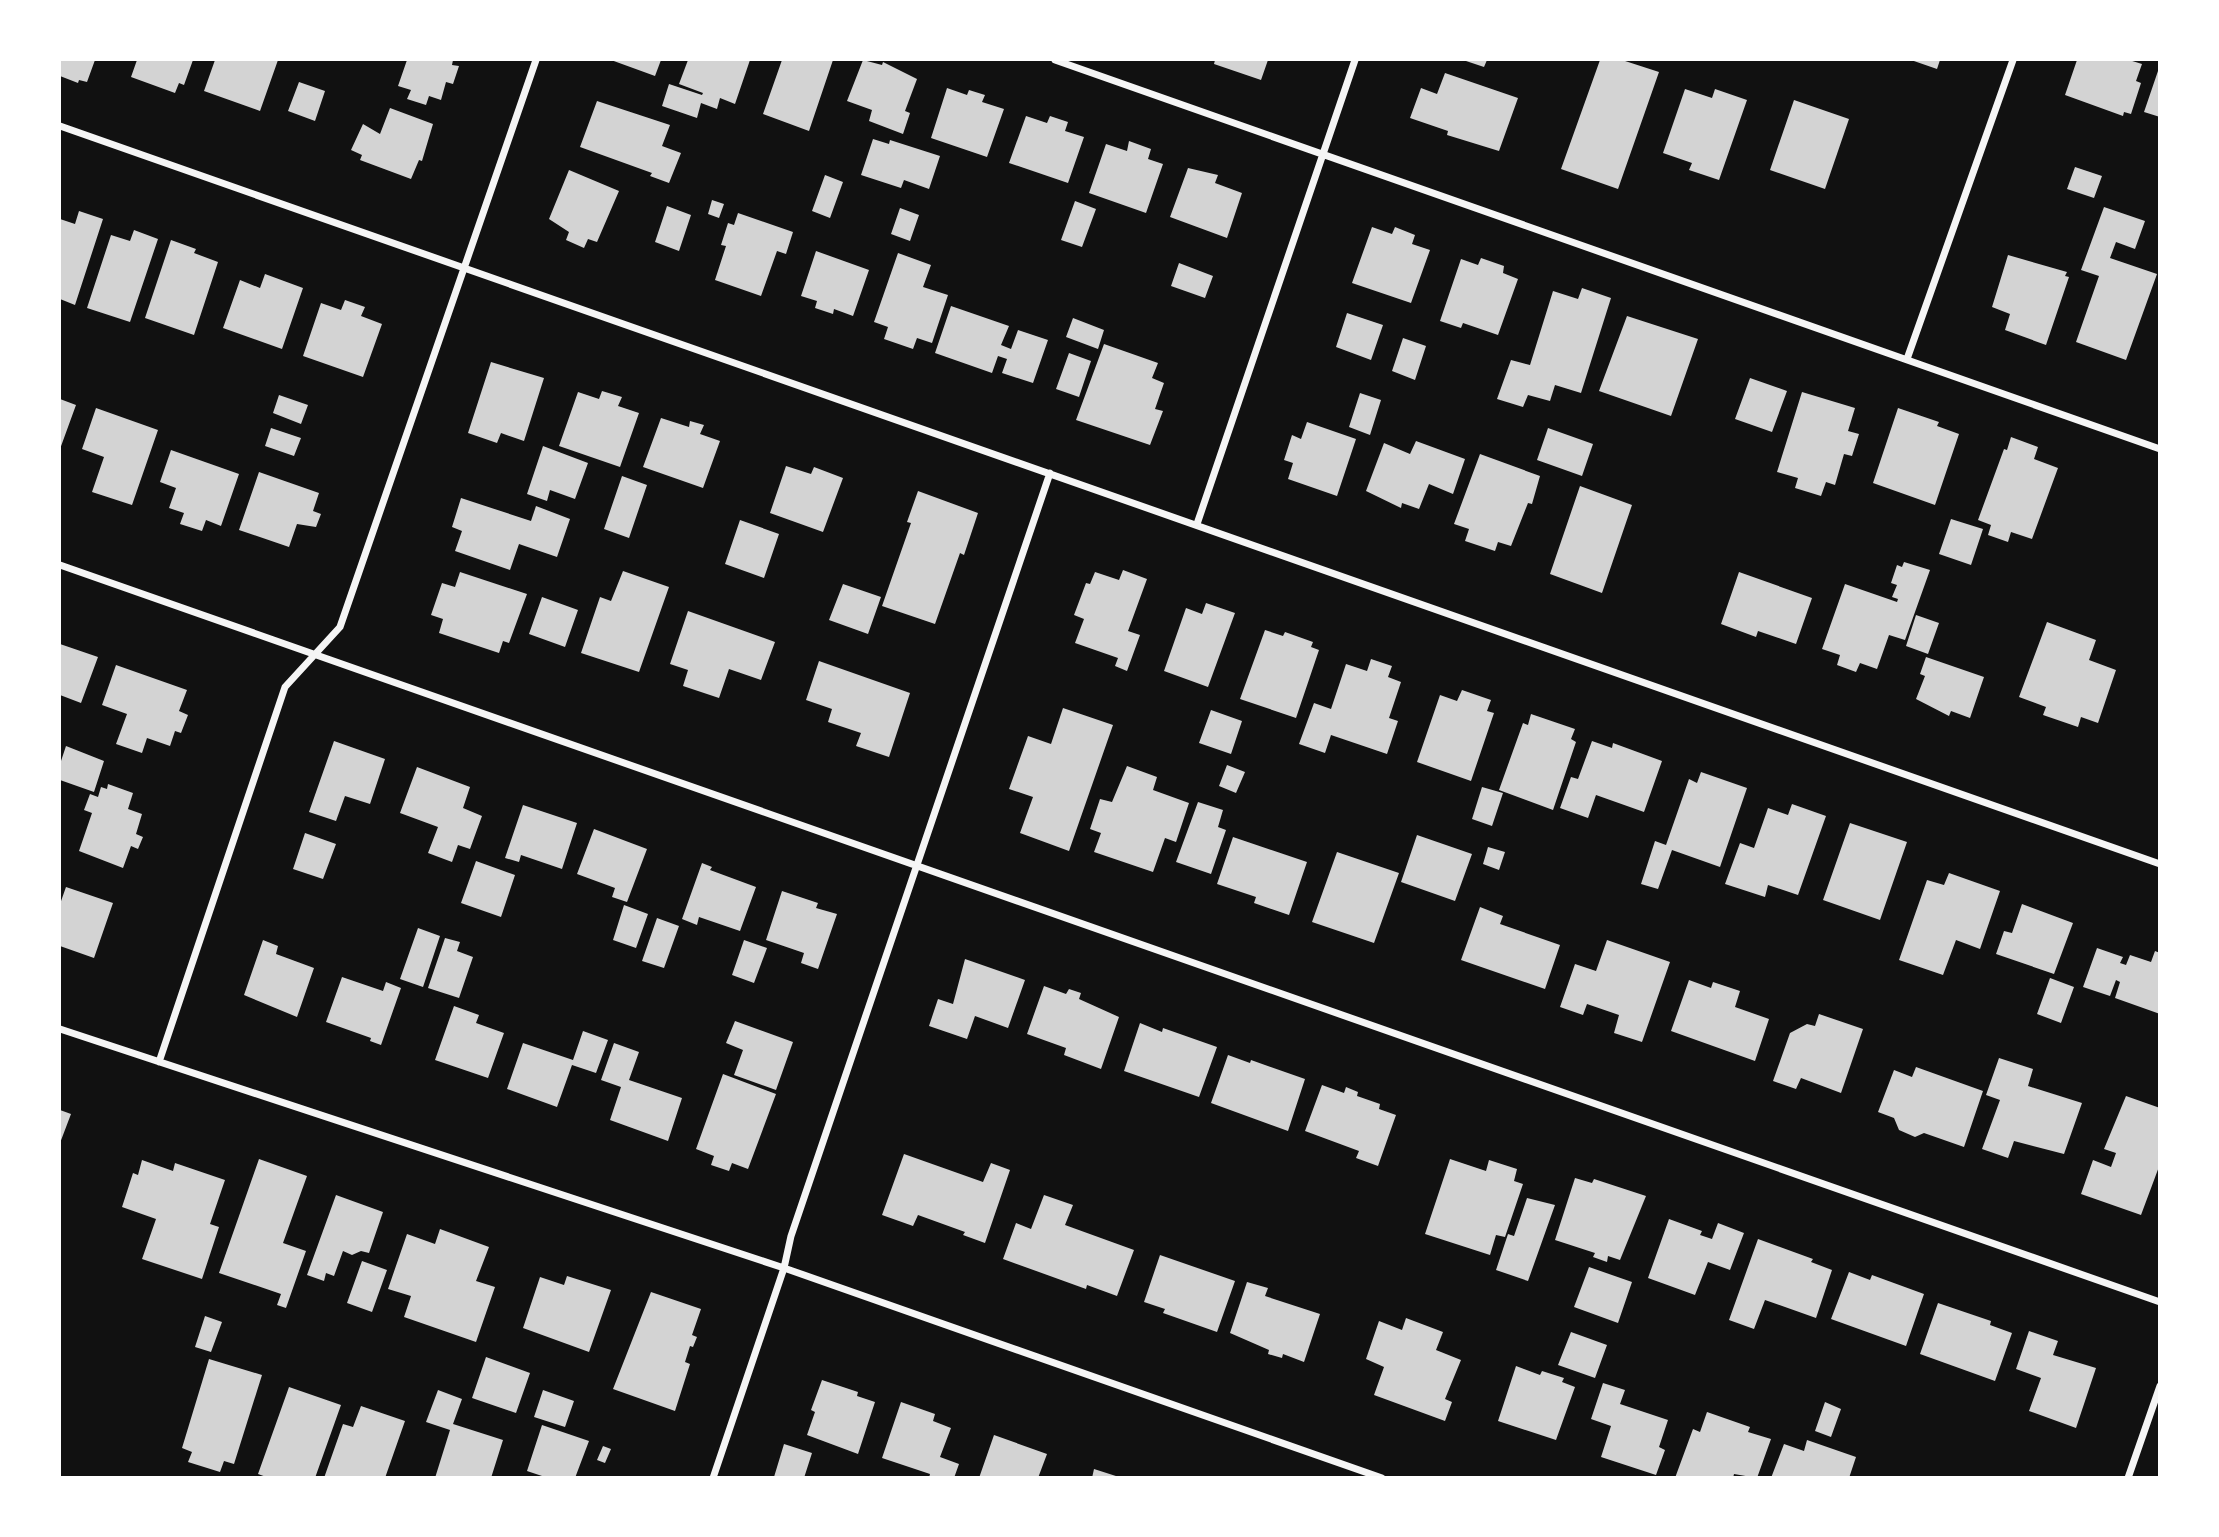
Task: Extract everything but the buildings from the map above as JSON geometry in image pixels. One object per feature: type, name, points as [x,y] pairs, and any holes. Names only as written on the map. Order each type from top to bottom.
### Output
[{"type":"street","points":[[159,1062],[285,687],[340,627],[536,60]]},
{"type":"street","points":[[1055,60],[2160,449]]},
{"type":"street","points":[[1197,524],[1355,60]]},
{"type":"street","points":[[1908,359],[2013,60]]},
{"type":"street","points":[[60,126],[2160,864]]},
{"type":"street","points":[[713,1478],[784,1268],[791,1236],[1050,472]]},
{"type":"street","points":[[60,565],[2160,1302]]},
{"type":"street","points":[[60,1029],[784,1268],[1382,1478]]},
{"type":"street","points":[[2128,1478],[2160,1385]]}]
